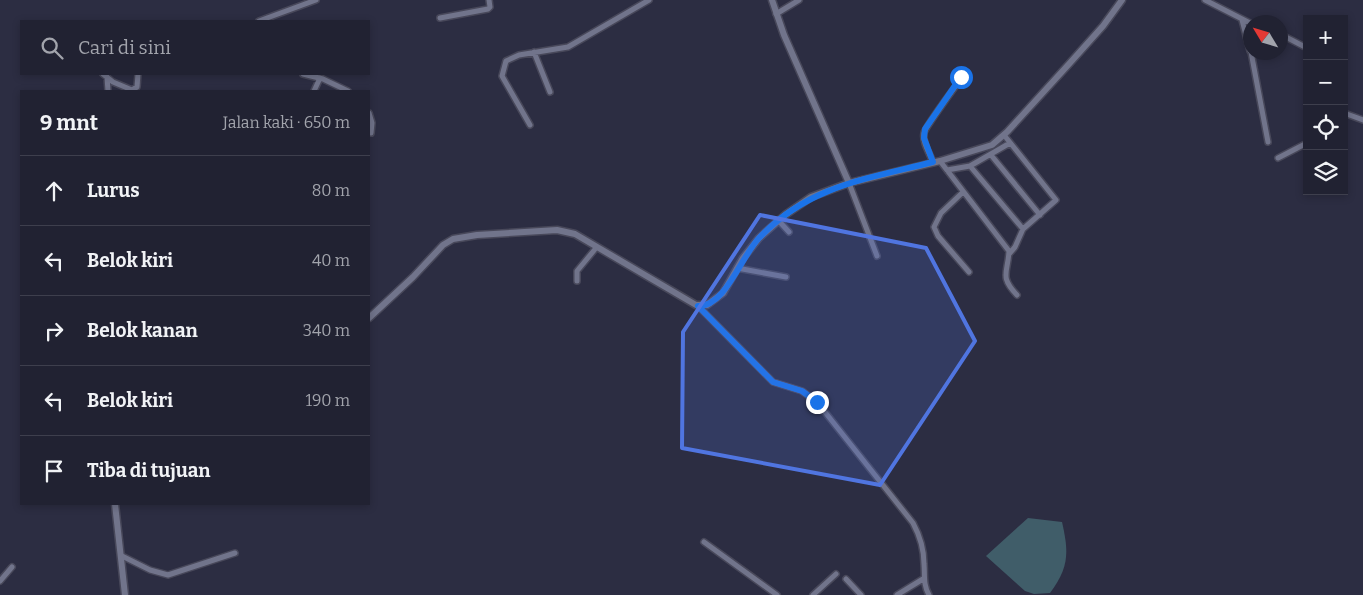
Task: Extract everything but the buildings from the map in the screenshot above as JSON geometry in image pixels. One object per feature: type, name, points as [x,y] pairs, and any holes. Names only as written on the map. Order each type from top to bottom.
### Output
[{"type":"street","points":[[262,20],[316,0]]},
{"type":"street","points":[[440,18],[488,10],[490,7],[489,0]]},
{"type":"street","points":[[530,125],[504,81],[501,72],[510,58],[534,52],[558,50],[578,43],[649,0]]},
{"type":"street","points":[[772,0],[776,14],[849,183],[877,256]]},
{"type":"street","points":[[776,14],[798,0]]},
{"type":"street","points":[[698,306],[706,305],[723,293],[737,268],[758,238],[778,220],[811,197],[849,183],[984,149],[1004,135],[1103,26],[1122,0]]},
{"type":"street","points":[[1205,0],[1242,20],[1243,24]]},
{"type":"street","points":[[1288,38],[1303,46]]},
{"type":"street","points":[[534,52],[550,92]]},
{"type":"street","points":[[1253,60],[1268,142]]},
{"type":"street","points":[[967,73],[955,86],[925,129],[924,138],[936,162],[947,170],[1006,247],[1009,254]]},
{"type":"street","points":[[105,76],[132,90],[137,87],[138,75]]},
{"type":"street","points":[[306,75],[320,78],[346,90]]},
{"type":"street","points":[[105,76],[108,90]]},
{"type":"street","points":[[314,90],[320,78]]},
{"type":"street","points":[[1348,114],[1363,120]]},
{"type":"street","points":[[370,116],[372,133]]},
{"type":"street","points":[[1004,135],[1055,197],[1054,203],[1023,230],[1015,247],[1009,254],[1005,278],[1008,285],[1017,294]]},
{"type":"street","points":[[947,170],[970,166],[1010,142]]},
{"type":"street","points":[[1278,158],[1303,145]]},
{"type":"street","points":[[991,155],[1040,215]]},
{"type":"street","points":[[970,166],[1023,230]]},
{"type":"street","points":[[964,192],[942,213],[934,227],[938,236],[969,272]]},
{"type":"street","points":[[778,220],[789,232]]},
{"type":"street","points":[[370,317],[409,282],[442,245],[453,239],[477,235],[557,230],[575,234],[698,306],[773,382],[802,391],[817,402],[913,523],[919,534],[923,550],[923,579],[930,595]]},
{"type":"street","points":[[577,281],[577,271],[596,248]]},
{"type":"street","points":[[737,268],[786,277]]},
{"type":"street","points":[[115,505],[125,595]]},
{"type":"street","points":[[704,542],[777,595]]},
{"type":"street","points":[[122,556],[150,570],[168,575],[235,553]]},
{"type":"street","points":[[0,581],[12,567]]},
{"type":"street","points":[[813,595],[836,574]]},
{"type":"street","points":[[846,579],[861,595]]},
{"type":"street","points":[[897,595],[923,579]]},
{"type":"highlighted area","points":[[760,215],[926,248],[975,341],[880,485],[682,448],[683,332]]},
{"type":"water","points":[[1028,518],[1062,522],[1066,543],[1066,559],[1061,575],[1050,593],[1034,594],[1025,591],[986,556]]},
{"type":"route","points":[[817,402],[798,389],[773,382],[698,306],[706,305],[723,293],[732,281],[743,258],[758,238],[785,215],[811,197],[849,183],[933,162],[924,138],[925,129],[961,77]]}]
